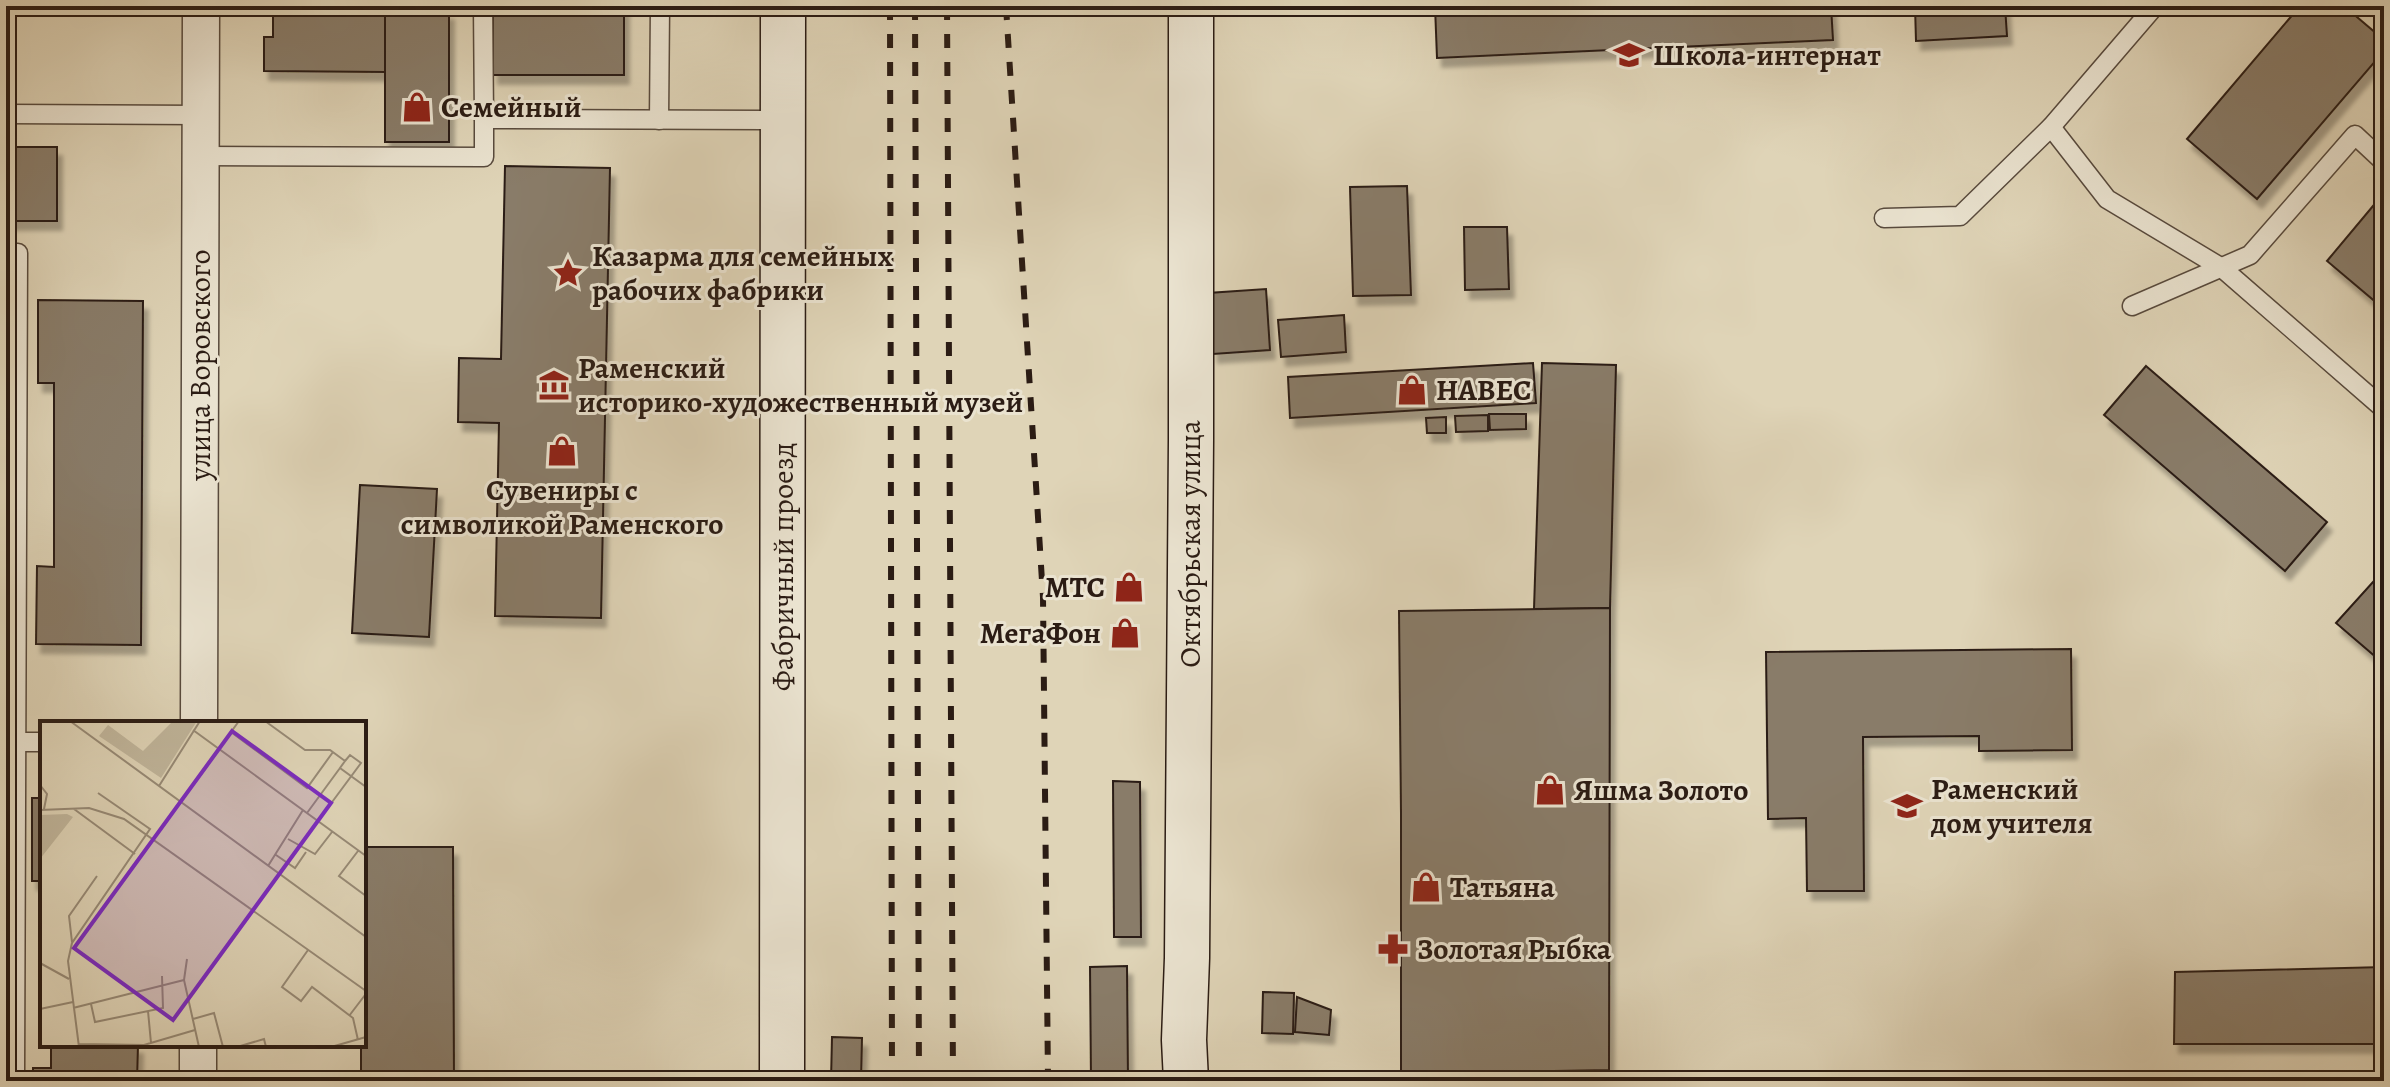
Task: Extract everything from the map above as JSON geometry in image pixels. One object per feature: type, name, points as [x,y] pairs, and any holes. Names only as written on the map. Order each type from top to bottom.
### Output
[{"type":"main road","name":"Фабричный проезд","points":[[782,1081],[783,6]]},
{"type":"main road","name":"Октябрьская улица","points":[[1186,1081],[1191,6]]},
{"type":"street","name":"улица Воровского","points":[[199,721],[201,6]]},
{"type":"street","points":[[198,1047],[198,1081]]},
{"type":"lane","points":[[201,156],[484,157],[483,6]]},
{"type":"lane","points":[[659,120],[660,6]]},
{"type":"lane","points":[[1884,218],[1960,216],[2051,127],[2155,6]]},
{"type":"lane","points":[[6,114],[201,115]]},
{"type":"lane","points":[[484,119],[784,120]]},
{"type":"lane","points":[[2051,127],[2107,199],[2222,268],[2384,409]]},
{"type":"lane","points":[[2132,306],[2250,255],[2355,135],[2384,162]]},
{"type":"lane","points":[[6,253],[18,253],[15,1081]]},
{"type":"lane","points":[[16,742],[40,742]]},
{"type":"building","points":[[273,6],[385,6],[385,72],[264,71],[264,37],[273,37]]},
{"type":"building","points":[[493,6],[624,6],[624,75],[493,75]]},
{"type":"building","points":[[1435,6],[1831,6],[1833,40],[1437,58]]},
{"type":"building","points":[[1915,6],[2005,6],[2007,36],[1916,41]]},
{"type":"building","points":[[2300,6],[2344,6],[2384,40],[2384,51],[2257,199],[2187,139]]},
{"type":"building","name":"Семейный","points":[[385,11],[449,11],[449,142],[385,142]]},
{"type":"building","points":[[6,147],[57,147],[57,221],[6,221]]},
{"type":"building","points":[[505,166],[610,168],[601,618],[495,616],[499,423],[458,422],[459,358],[501,359]]},
{"type":"building","points":[[1407,186],[1411,295],[1353,296],[1350,187]]},
{"type":"building","points":[[2378,200],[2384,205],[2384,309],[2327,261]]},
{"type":"building","points":[[1464,227],[1507,227],[1509,289],[1465,290]]},
{"type":"building","points":[[1266,289],[1270,350],[1213,354],[1208,293]]},
{"type":"building","points":[[38,300],[143,301],[141,645],[36,644],[37,566],[54,567],[54,383],[38,383]]},
{"type":"building","points":[[1344,315],[1346,352],[1281,357],[1278,320]]},
{"type":"building","name":"НАВЕС","points":[[1533,363],[1536,403],[1290,418],[1288,377]]},
{"type":"building","points":[[1542,363],[1616,365],[1610,608],[1534,609]]},
{"type":"building","points":[[2146,366],[2327,522],[2285,571],[2104,415]]},
{"type":"building","points":[[1489,414],[1526,414],[1526,429],[1490,430]]},
{"type":"building","points":[[1488,415],[1488,431],[1456,432],[1455,416]]},
{"type":"building","points":[[1446,417],[1446,433],[1427,433],[1426,418]]},
{"type":"building","points":[[360,485],[437,489],[429,637],[352,633]]},
{"type":"building","points":[[2384,573],[2384,664],[2336,623]]},
{"type":"building","points":[[1610,608],[1609,1070],[1401,1074],[1399,611]]},
{"type":"building","points":[[2071,649],[2072,750],[1979,751],[1979,736],[1863,737],[1864,891],[1807,891],[1806,818],[1768,819],[1766,652]]},
{"type":"building","points":[[1113,781],[1140,782],[1141,937],[1114,937]]},
{"type":"building","points":[[32,798],[40,798],[40,881],[32,881]]},
{"type":"building","points":[[366,847],[453,847],[454,1081],[361,1081],[361,1047],[366,1047]]},
{"type":"building","points":[[1127,966],[1128,1081],[1091,1081],[1090,967]]},
{"type":"building","points":[[2384,967],[2384,1044],[2174,1044],[2175,972]]},
{"type":"building","points":[[1263,992],[1294,993],[1293,1034],[1262,1033]]},
{"type":"building","points":[[1297,997],[1331,1010],[1329,1035],[1295,1032]]},
{"type":"building","points":[[832,1037],[862,1038],[861,1081],[831,1081]]},
{"type":"building","points":[[51,1047],[138,1047],[137,1081],[33,1081],[33,1068],[51,1068]]},
{"type":"building","points":[[1222,1074],[1263,1075],[1263,1081],[1221,1081]]},
{"type":"railway","points":[[890,6],[892,1081]]},
{"type":"railway","points":[[915,6],[919,1081]]},
{"type":"railway","points":[[947,6],[953,1081]]},
{"type":"railway","points":[[1006,6],[1043,597],[1048,1081]]},
{"type":"place","name":"Школа-интернат","points":[[1629,55]]},
{"type":"place","name":"Семейный","points":[[417,107]]},
{"type":"place","name":"Казарма для семейных рабочих фабрики","points":[[568,273]]},
{"type":"place","name":"Раменский историко-художественный музей","points":[[554,385]]},
{"type":"place","name":"НАВЕС","points":[[1412,390]]},
{"type":"place","name":"Сувениры с символикой Раменского","points":[[562,451]]},
{"type":"place","name":"МТС","points":[[1129,587]]},
{"type":"place","name":"МегаФон","points":[[1125,633]]},
{"type":"place","name":"Яшма Золото","points":[[1550,790]]},
{"type":"place","name":"Раменский дом учителя","points":[[1907,806]]},
{"type":"place","name":"Татьяна","points":[[1426,887]]},
{"type":"place","name":"Золотая Рыбка","points":[[1393,949]]}]
